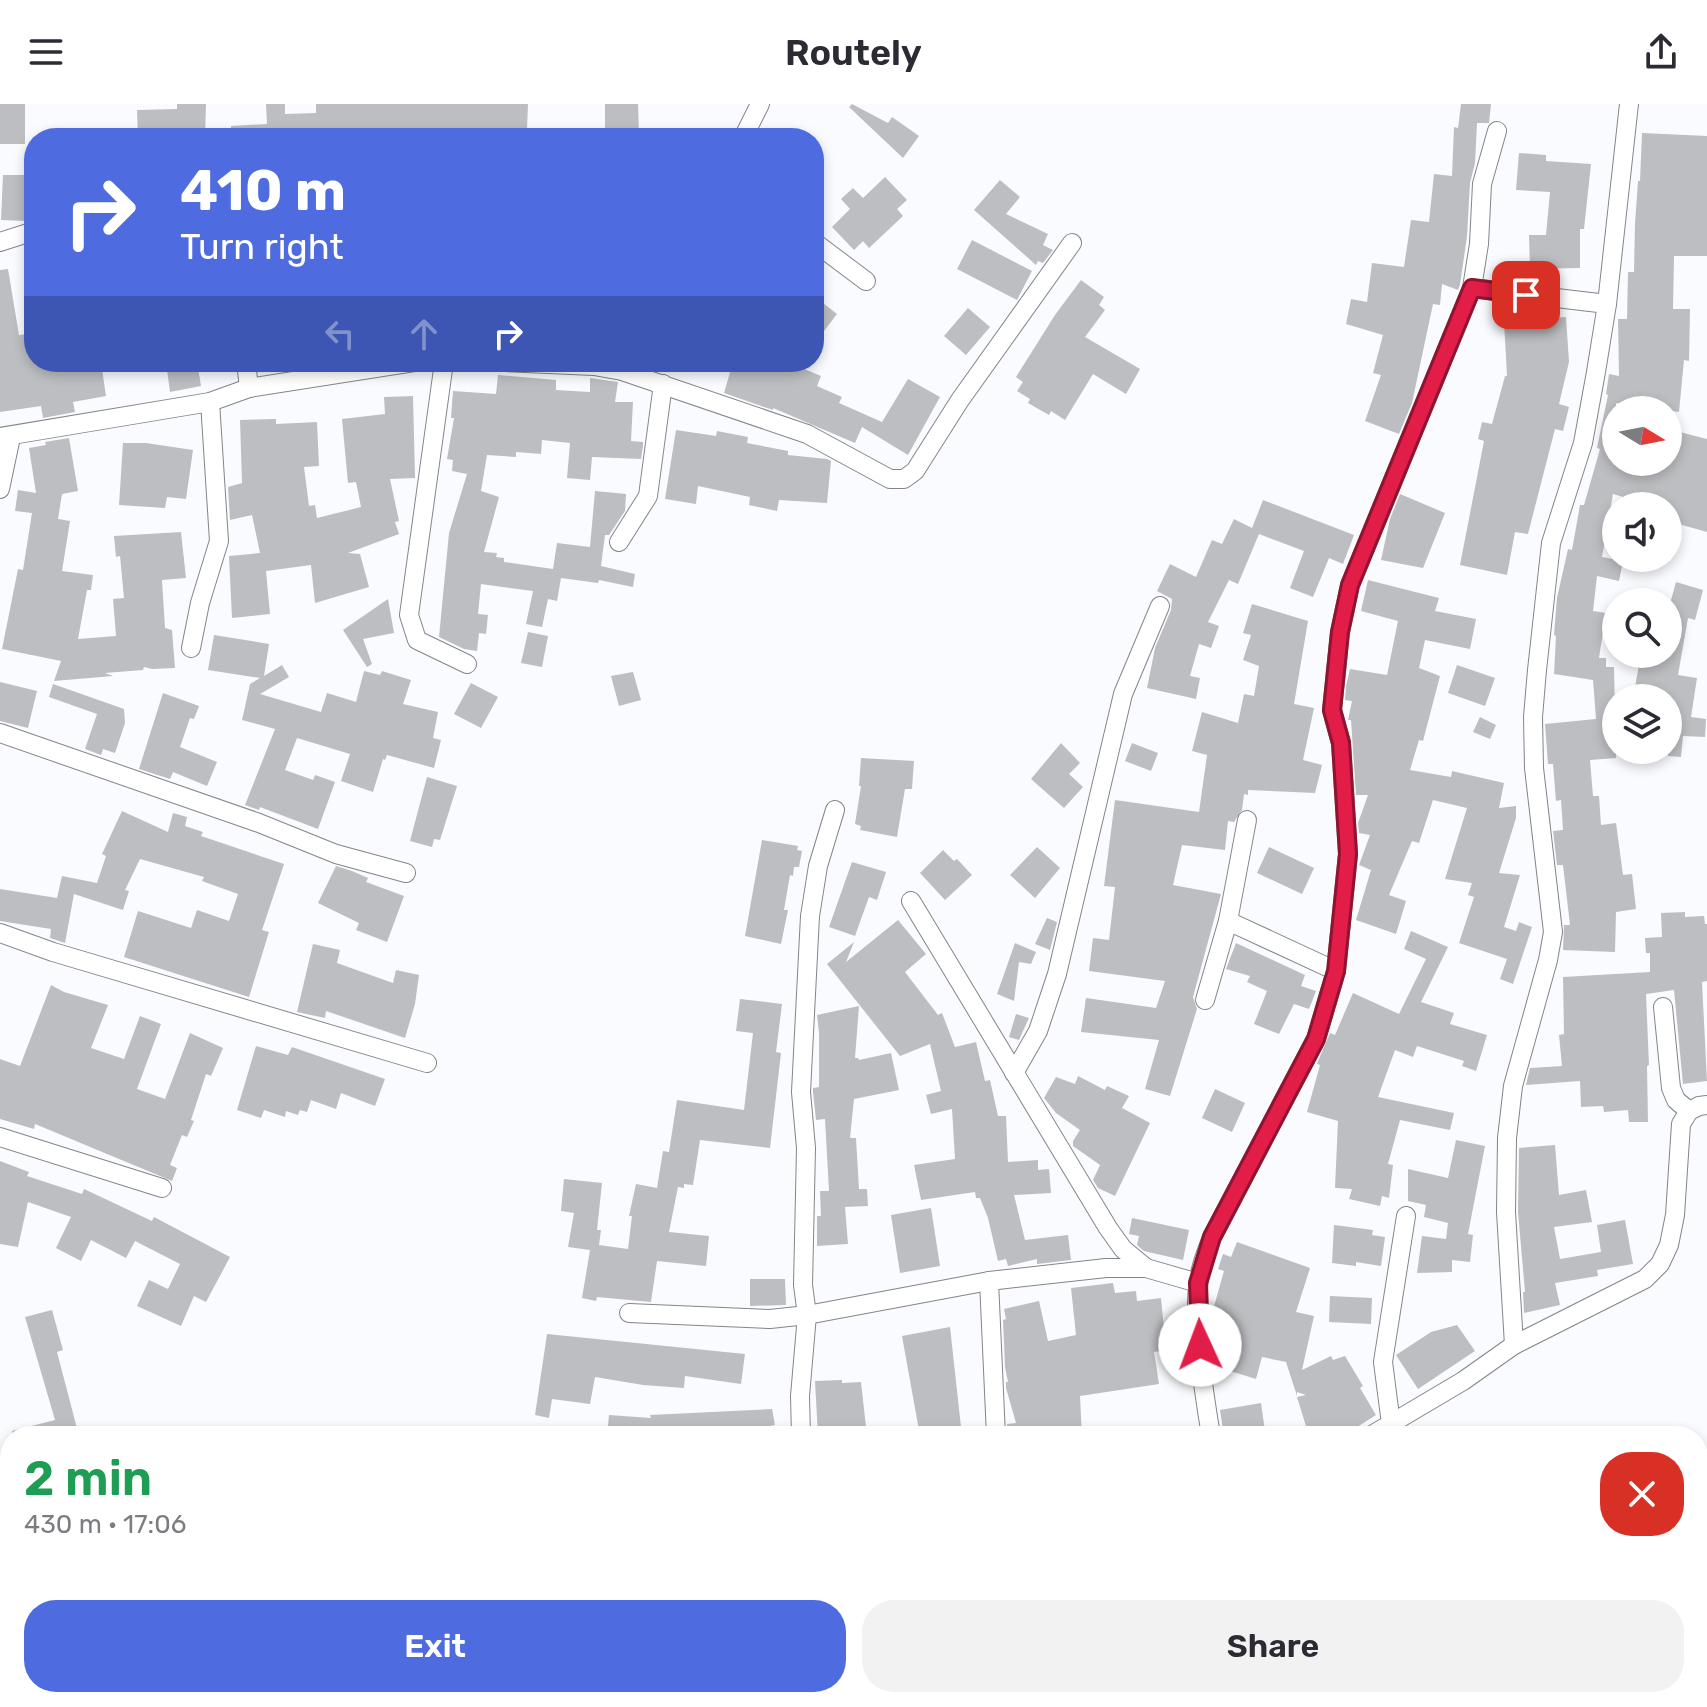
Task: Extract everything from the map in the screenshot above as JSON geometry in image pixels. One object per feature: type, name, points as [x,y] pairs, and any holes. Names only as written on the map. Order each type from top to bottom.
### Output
[{"type":"street","points":[[748,128],[760,104]]},
{"type":"street","points":[[1514,1345],[1506,1212],[1507,1138],[1513,1086],[1553,932],[1534,768],[1533,717],[1537,670],[1551,543],[1583,443],[1607,304],[1629,104]]},
{"type":"street","points":[[1210,1426],[1201,1367],[1198,1283],[1212,1237],[1316,1039],[1336,971],[1348,854],[1341,743],[1332,710],[1340,632],[1350,585],[1472,288],[1479,244],[1482,184],[1497,131]]},
{"type":"street","points":[[0,242],[24,234]]},
{"type":"street","points":[[617,372],[663,384],[807,434],[890,479],[904,479],[915,471],[926,456],[960,400],[1072,243]]},
{"type":"street","points":[[824,250],[866,281]]},
{"type":"street","points":[[1472,288],[1607,304]]},
{"type":"street","points":[[247,372],[249,388]]},
{"type":"street","points":[[0,489],[6,437],[210,402],[249,388],[343,372]]},
{"type":"street","points":[[443,372],[409,615],[417,640],[467,664]]},
{"type":"street","points":[[619,542],[648,496],[663,384]]},
{"type":"street","points":[[191,648],[200,603],[219,541],[210,402]]},
{"type":"street","points":[[1014,1073],[1038,1031],[1057,974],[1123,694],[1160,606]]},
{"type":"street","points":[[0,733],[259,823],[336,854],[406,873]]},
{"type":"street","points":[[801,1426],[800,1396],[807,1315],[803,1285],[806,1148],[801,1092],[810,916],[818,866],[835,810]]},
{"type":"street","points":[[1205,1000],[1228,921],[1247,820]]},
{"type":"street","points":[[911,901],[1108,1228],[1123,1249],[1146,1268]]},
{"type":"street","points":[[1228,921],[1336,971]]},
{"type":"street","points":[[0,933],[427,1063]]},
{"type":"street","points":[[1388,1426],[1463,1381],[1514,1345],[1645,1279],[1660,1264],[1669,1245],[1675,1215],[1681,1124],[1698,1108],[1676,1100],[1671,1088],[1663,1007]]},
{"type":"street","points":[[0,1137],[162,1188]]},
{"type":"street","points":[[1391,1424],[1383,1362],[1406,1216]]},
{"type":"street","points":[[629,1313],[770,1319],[989,1281],[1106,1268],[1146,1268],[1198,1283]]},
{"type":"street","points":[[989,1281],[996,1426]]},
{"type":"building","points":[[0,104],[25,104],[24,144],[0,144]]},
{"type":"building","points":[[177,104],[206,104],[205,128],[138,128],[137,110],[177,109]]},
{"type":"building","points":[[266,104],[285,104],[285,114],[316,113],[316,104],[528,104],[527,128],[231,128],[267,124]]},
{"type":"building","points":[[605,104],[638,104],[639,128],[605,128]]},
{"type":"building","points":[[852,104],[888,123],[892,117],[919,136],[903,158],[849,107]]},
{"type":"building","points":[[1461,104],[1491,104],[1489,123],[1477,123],[1460,285],[1458,290],[1442,284],[1440,305],[1433,304],[1412,403],[1399,434],[1365,421],[1381,375],[1373,373],[1383,335],[1346,324],[1351,299],[1367,302],[1372,263],[1404,267],[1411,220],[1429,222],[1434,174],[1452,176],[1454,127],[1458,128]]},
{"type":"building","points":[[1642,133],[1707,136],[1707,256],[1674,256],[1673,309],[1690,309],[1689,361],[1684,360],[1681,396],[1606,394],[1609,374],[1619,376],[1618,319],[1627,319],[1628,272],[1634,272]]},
{"type":"building","points":[[1519,153],[1546,155],[1546,161],[1591,164],[1584,229],[1580,229],[1580,268],[1530,269],[1529,235],[1546,235],[1550,192],[1516,190]]},
{"type":"building","points":[[3,175],[24,175],[24,221],[1,220]]},
{"type":"building","points":[[885,177],[907,200],[897,209],[903,216],[869,248],[863,241],[854,250],[832,227],[850,209],[841,199],[853,188],[863,198]]},
{"type":"building","points":[[1000,180],[1020,197],[1006,214],[1048,234],[1043,245],[1053,250],[1043,263],[1038,261],[1036,265],[974,210]]},
{"type":"building","points":[[972,240],[1032,271],[1017,300],[957,269]]},
{"type":"building","points":[[8,269],[19,335],[24,334],[24,372],[102,372],[106,396],[73,402],[75,412],[43,418],[41,406],[0,412],[0,270]]},
{"type":"building","points":[[1081,280],[1104,297],[1099,305],[1105,310],[1085,337],[1140,369],[1126,394],[1093,374],[1065,420],[1028,403],[1030,399],[1017,391],[1023,382],[1016,377]]},
{"type":"building","points":[[824,304],[837,314],[824,331]]},
{"type":"building","points":[[968,308],[990,327],[966,355],[944,336]]},
{"type":"building","points":[[1566,317],[1569,362],[1559,404],[1569,407],[1563,431],[1555,429],[1528,534],[1515,532],[1507,575],[1460,565],[1484,441],[1478,439],[1482,422],[1492,424],[1507,376],[1504,321]]},
{"type":"building","points":[[167,372],[199,372],[201,386],[170,392]]},
{"type":"building","points":[[730,372],[811,372],[821,376],[817,386],[842,397],[839,403],[882,422],[908,379],[940,397],[908,455],[862,427],[855,443],[773,408],[724,393]]},
{"type":"building","points":[[498,375],[556,380],[556,390],[590,392],[590,378],[618,382],[615,402],[633,402],[631,441],[643,442],[643,446],[641,459],[592,457],[590,480],[567,478],[570,443],[542,440],[541,454],[516,452],[516,457],[487,455],[481,491],[499,497],[484,552],[497,553],[496,557],[504,558],[504,562],[553,569],[557,543],[590,547],[595,491],[626,494],[625,511],[609,535],[605,535],[601,566],[635,574],[633,587],[599,580],[598,583],[561,578],[557,601],[548,599],[542,627],[526,624],[533,591],[481,584],[478,614],[488,615],[486,634],[479,633],[477,651],[464,649],[439,637],[449,533],[467,474],[452,471],[453,460],[447,459],[454,418],[451,418],[453,391],[496,394]]},
{"type":"building","points":[[413,396],[415,478],[390,479],[399,534],[348,553],[360,554],[369,587],[315,603],[311,565],[266,571],[270,614],[232,618],[229,556],[260,553],[252,515],[230,520],[228,487],[242,483],[240,420],[276,419],[276,424],[317,422],[319,466],[304,467],[309,506],[315,505],[317,518],[361,507],[356,482],[348,483],[342,419],[385,414],[384,397]]},
{"type":"building","points":[[1602,424],[1602,476],[1682,476],[1682,433],[1707,439],[1707,532],[1682,525],[1682,492],[1602,492],[1602,572],[1621,572],[1619,581],[1597,576],[1593,611],[1602,612],[1599,658],[1602,658],[1602,668],[1614,668],[1614,684],[1602,684],[1602,759],[1590,760],[1593,796],[1599,796],[1601,825],[1616,823],[1623,875],[1632,874],[1636,909],[1616,912],[1615,952],[1563,950],[1564,925],[1570,925],[1563,865],[1557,865],[1553,831],[1563,830],[1561,800],[1556,801],[1553,764],[1548,764],[1545,724],[1596,719],[1593,680],[1554,674],[1554,635],[1557,598],[1568,549],[1572,550],[1580,505],[1584,505],[1600,449],[1597,448]]},
{"type":"building","points":[[676,430],[716,436],[717,431],[748,437],[747,443],[788,451],[788,455],[827,459],[831,461],[827,503],[779,500],[777,511],[749,505],[750,497],[698,486],[696,504],[665,499]]},
{"type":"building","points":[[69,438],[78,491],[62,494],[58,519],[70,521],[62,571],[93,575],[91,590],[87,590],[78,639],[116,636],[113,599],[124,598],[120,556],[116,557],[114,536],[181,532],[186,578],[162,580],[165,628],[172,630],[175,668],[144,667],[143,670],[105,673],[113,676],[54,681],[61,661],[2,649],[18,569],[23,570],[32,513],[15,511],[18,490],[36,493],[29,448]]},
{"type":"building","points":[[123,443],[193,450],[186,499],[167,497],[165,508],[119,505]]},
{"type":"building","points":[[1400,494],[1445,513],[1423,568],[1381,560],[1390,519]]},
{"type":"building","points":[[1263,500],[1354,535],[1343,564],[1329,558],[1313,597],[1290,588],[1304,551],[1259,534],[1238,584],[1229,580],[1208,622],[1219,626],[1211,648],[1199,644],[1190,676],[1200,678],[1196,699],[1147,688],[1155,648],[1171,610],[1172,599],[1157,591],[1170,564],[1196,577],[1212,540],[1222,544],[1234,519],[1252,528]]},
{"type":"building","points":[[1368,580],[1439,598],[1435,611],[1476,619],[1470,649],[1425,640],[1419,668],[1440,676],[1423,741],[1419,740],[1410,770],[1451,777],[1452,771],[1504,783],[1499,808],[1516,806],[1516,818],[1499,873],[1520,875],[1504,927],[1516,931],[1519,922],[1532,927],[1513,984],[1500,979],[1507,959],[1459,943],[1474,897],[1468,895],[1472,883],[1445,879],[1467,808],[1433,800],[1419,843],[1412,841],[1389,895],[1406,901],[1396,934],[1356,920],[1371,870],[1359,865],[1370,835],[1359,833],[1358,823],[1368,795],[1356,795],[1351,720],[1348,720],[1352,701],[1345,700],[1346,686],[1350,669],[1387,675],[1398,621],[1361,611]]},
{"type":"building","points":[[1676,582],[1703,590],[1695,620],[1688,618],[1682,652],[1682,588],[1674,588]]},
{"type":"building","points":[[388,599],[394,633],[363,639],[372,664],[367,667],[343,630]]},
{"type":"building","points":[[1252,604],[1308,621],[1294,704],[1314,708],[1303,760],[1322,765],[1315,793],[1248,790],[1248,795],[1244,794],[1242,810],[1234,822],[1228,821],[1225,850],[1182,845],[1173,885],[1221,894],[1193,997],[1197,1009],[1170,1096],[1145,1089],[1159,1040],[1081,1032],[1086,998],[1156,1008],[1165,981],[1089,971],[1093,938],[1109,940],[1115,887],[1104,886],[1115,800],[1199,812],[1207,755],[1192,751],[1202,712],[1238,723],[1244,694],[1254,696],[1259,666],[1243,660],[1251,635],[1243,633]]},
{"type":"building","points":[[528,632],[548,636],[542,667],[521,663]]},
{"type":"building","points":[[214,635],[269,644],[264,676],[282,665],[289,677],[260,694],[321,712],[327,693],[356,702],[364,671],[380,675],[382,671],[411,680],[403,704],[438,712],[433,738],[441,740],[434,768],[387,755],[373,792],[341,781],[350,754],[297,738],[285,770],[313,780],[315,775],[335,782],[318,829],[260,807],[259,810],[245,805],[275,729],[242,720],[250,684],[260,678],[208,670]]},
{"type":"building","points":[[1457,665],[1495,678],[1485,706],[1448,693]]},
{"type":"building","points":[[1638,668],[1679,668],[1678,675],[1697,678],[1691,717],[1706,719],[1705,737],[1683,736],[1682,746],[1682,684],[1636,684]]},
{"type":"building","points":[[633,672],[641,700],[619,706],[611,676]]},
{"type":"building","points":[[0,682],[37,691],[28,728],[0,721]]},
{"type":"building","points":[[471,683],[498,697],[481,728],[454,714]]},
{"type":"building","points":[[53,684],[124,709],[125,723],[115,753],[103,749],[101,755],[85,749],[97,714],[49,697]]},
{"type":"building","points":[[163,693],[199,706],[194,719],[190,718],[180,747],[217,762],[207,786],[173,772],[170,779],[139,769]]},
{"type":"building","points":[[1480,717],[1496,725],[1490,739],[1473,732]]},
{"type":"building","points":[[1061,743],[1080,763],[1069,774],[1083,787],[1064,808],[1031,779]]},
{"type":"building","points":[[1132,743],[1158,753],[1151,771],[1125,761]]},
{"type":"building","points":[[861,758],[914,761],[912,789],[905,789],[897,837],[860,830],[861,826],[855,824],[861,786]]},
{"type":"building","points":[[427,777],[457,786],[440,840],[434,839],[432,847],[410,841]]},
{"type":"building","points":[[122,811],[168,832],[173,813],[187,817],[185,826],[203,832],[201,836],[284,864],[262,930],[269,932],[249,997],[124,957],[138,911],[191,928],[197,910],[229,921],[238,894],[202,881],[204,877],[140,859],[125,890],[129,891],[123,910],[74,894],[65,943],[50,938],[51,929],[0,921],[0,889],[57,898],[62,876],[97,883],[106,856],[102,854]]},
{"type":"building","points":[[762,840],[798,846],[797,850],[802,851],[799,867],[794,867],[793,876],[790,875],[784,910],[788,910],[781,944],[745,936]]},
{"type":"building","points":[[1037,847],[1060,868],[1035,898],[1010,875]]},
{"type":"building","points":[[1269,847],[1314,868],[1302,894],[1257,873]]},
{"type":"building","points":[[943,850],[972,875],[945,900],[920,873]]},
{"type":"building","points":[[852,862],[886,872],[877,900],[869,897],[855,936],[829,927]]},
{"type":"building","points":[[336,866],[368,878],[366,882],[404,896],[387,942],[356,930],[359,923],[318,903]]},
{"type":"building","points":[[1685,912],[1685,917],[1704,916],[1707,924],[1707,981],[1702,982],[1707,1081],[1683,1084],[1674,990],[1646,994],[1648,1122],[1629,1122],[1628,1110],[1604,1112],[1603,1106],[1581,1107],[1580,1081],[1526,1085],[1530,1068],[1562,1066],[1559,1035],[1564,1034],[1563,977],[1650,972],[1650,953],[1646,953],[1645,938],[1662,937],[1661,913]]},
{"type":"building","points":[[1047,918],[1057,922],[1050,950],[1035,944]]},
{"type":"building","points":[[898,920],[926,954],[905,972],[938,1015],[942,1013],[955,1047],[976,1042],[985,1081],[990,1080],[998,1116],[1006,1116],[1008,1162],[1038,1160],[1038,1170],[1049,1169],[1051,1193],[1014,1195],[1025,1240],[1068,1235],[1071,1260],[1037,1264],[1037,1259],[1008,1266],[1006,1259],[998,1261],[988,1218],[975,1192],[921,1200],[914,1165],[955,1159],[952,1109],[931,1114],[926,1095],[941,1091],[930,1044],[900,1056],[827,964],[854,942],[846,962]]},
{"type":"building","points":[[1411,931],[1448,947],[1421,1002],[1454,1013],[1450,1024],[1487,1035],[1476,1071],[1462,1066],[1464,1061],[1417,1046],[1413,1057],[1395,1050],[1378,1097],[1454,1113],[1450,1130],[1400,1120],[1388,1164],[1393,1165],[1389,1198],[1382,1196],[1380,1206],[1349,1199],[1352,1189],[1335,1188],[1338,1121],[1307,1112],[1320,1065],[1318,1061],[1330,1033],[1335,1035],[1353,993],[1399,1014],[1426,959],[1404,949]]},
{"type":"building","points":[[1015,943],[1036,952],[1031,964],[1019,962],[1014,1001],[997,994]]},
{"type":"building","points":[[1236,943],[1305,975],[1301,986],[1316,991],[1309,1009],[1294,1004],[1279,1034],[1254,1024],[1267,991],[1247,982],[1250,976],[1226,969]]},
{"type":"building","points":[[313,944],[340,950],[337,963],[393,983],[396,970],[419,975],[405,1038],[326,1011],[325,1018],[297,1012]]},
{"type":"building","points":[[51,985],[108,1005],[91,1048],[124,1059],[140,1016],[161,1024],[137,1089],[165,1099],[190,1033],[223,1048],[211,1076],[206,1074],[191,1120],[194,1121],[187,1137],[182,1135],[170,1165],[177,1168],[172,1181],[35,1124],[34,1129],[0,1119],[0,1059],[20,1066]]},
{"type":"building","points":[[740,999],[782,1004],[776,1052],[781,1053],[770,1148],[700,1140],[693,1185],[678,1187],[669,1232],[709,1236],[706,1266],[657,1261],[651,1302],[582,1298],[590,1250],[568,1247],[574,1213],[561,1211],[564,1179],[602,1183],[597,1230],[601,1230],[599,1245],[628,1249],[632,1216],[629,1216],[636,1184],[657,1188],[663,1151],[669,1152],[677,1100],[744,1110],[753,1033],[736,1031]]},
{"type":"building","points":[[859,1006],[855,1058],[859,1060],[891,1053],[899,1090],[854,1099],[850,1138],[856,1138],[859,1189],[867,1189],[868,1206],[845,1207],[848,1244],[817,1246],[820,1191],[829,1191],[825,1119],[816,1120],[813,1092],[813,1088],[819,1087],[817,1015]]},
{"type":"building","points":[[1016,1014],[1029,1018],[1019,1040],[1009,1037]]},
{"type":"building","points":[[256,1046],[288,1055],[292,1047],[385,1079],[375,1106],[341,1093],[336,1109],[311,1100],[307,1112],[300,1110],[298,1115],[286,1111],[285,1117],[264,1110],[261,1118],[237,1110]]},
{"type":"building","points":[[1078,1076],[1105,1090],[1107,1086],[1129,1096],[1122,1108],[1150,1123],[1115,1196],[1098,1188],[1093,1180],[1100,1165],[1073,1146],[1080,1130],[1056,1113],[1044,1098],[1056,1077],[1075,1084]]},
{"type":"building","points":[[1215,1089],[1245,1103],[1232,1132],[1202,1118]]},
{"type":"building","points":[[1456,1140],[1485,1146],[1468,1234],[1473,1235],[1470,1262],[1452,1260],[1452,1272],[1417,1273],[1422,1236],[1446,1239],[1448,1223],[1424,1217],[1426,1205],[1408,1201],[1408,1169],[1448,1178]]},
{"type":"building","points":[[1555,1145],[1559,1195],[1586,1190],[1592,1222],[1554,1227],[1560,1259],[1601,1252],[1597,1225],[1625,1220],[1633,1264],[1597,1270],[1598,1276],[1555,1283],[1560,1305],[1524,1313],[1518,1212],[1519,1148]]},
{"type":"building","points":[[0,1161],[29,1172],[27,1176],[82,1194],[84,1189],[152,1221],[154,1217],[230,1257],[206,1302],[194,1296],[181,1326],[137,1306],[149,1280],[168,1289],[180,1264],[135,1241],[126,1258],[91,1240],[81,1261],[56,1248],[71,1217],[28,1202],[18,1247],[0,1244]]},
{"type":"building","points":[[931,1208],[940,1266],[900,1273],[891,1215]]},
{"type":"building","points":[[1132,1218],[1189,1230],[1183,1260],[1144,1251],[1137,1245],[1139,1236],[1129,1234]]},
{"type":"building","points":[[1334,1225],[1373,1230],[1372,1235],[1385,1237],[1381,1266],[1356,1262],[1356,1266],[1332,1263]]},
{"type":"building","points":[[1237,1242],[1310,1268],[1296,1312],[1314,1316],[1302,1370],[1331,1356],[1333,1360],[1345,1356],[1376,1415],[1359,1426],[1306,1426],[1297,1397],[1306,1395],[1297,1392],[1297,1396],[1286,1362],[1262,1357],[1256,1379],[1214,1366],[1226,1328],[1209,1324],[1224,1271],[1218,1269],[1223,1254],[1231,1257]]},
{"type":"building","points":[[750,1279],[785,1279],[786,1305],[750,1306]]},
{"type":"building","points":[[1113,1283],[1115,1293],[1136,1291],[1137,1301],[1161,1298],[1166,1350],[1154,1352],[1159,1384],[1080,1396],[1082,1426],[1007,1426],[1016,1423],[1006,1388],[1004,1309],[1039,1301],[1048,1341],[1076,1335],[1071,1288]]},
{"type":"building","points":[[1330,1296],[1372,1298],[1371,1324],[1329,1322]]},
{"type":"building","points":[[52,1310],[63,1350],[57,1352],[76,1426],[32,1426],[55,1420],[25,1317]]},
{"type":"building","points":[[1457,1325],[1475,1351],[1418,1389],[1396,1355],[1431,1332]]},
{"type":"building","points":[[950,1327],[961,1426],[918,1426],[902,1336]]},
{"type":"building","points":[[547,1334],[745,1354],[741,1384],[685,1376],[684,1388],[595,1377],[590,1404],[552,1399],[549,1418],[535,1415]]},
{"type":"building","points":[[815,1381],[861,1382],[866,1426],[817,1426]]},
{"type":"building","points":[[1261,1403],[1264,1426],[1222,1426],[1220,1410]]},
{"type":"building","points":[[772,1409],[775,1425],[608,1426],[609,1415],[651,1418],[650,1415]]},
{"type":"route","points":[[1200,1345],[1198,1283],[1212,1237],[1316,1039],[1336,971],[1348,854],[1341,743],[1332,710],[1340,632],[1350,585],[1472,288],[1526,295]]}]
